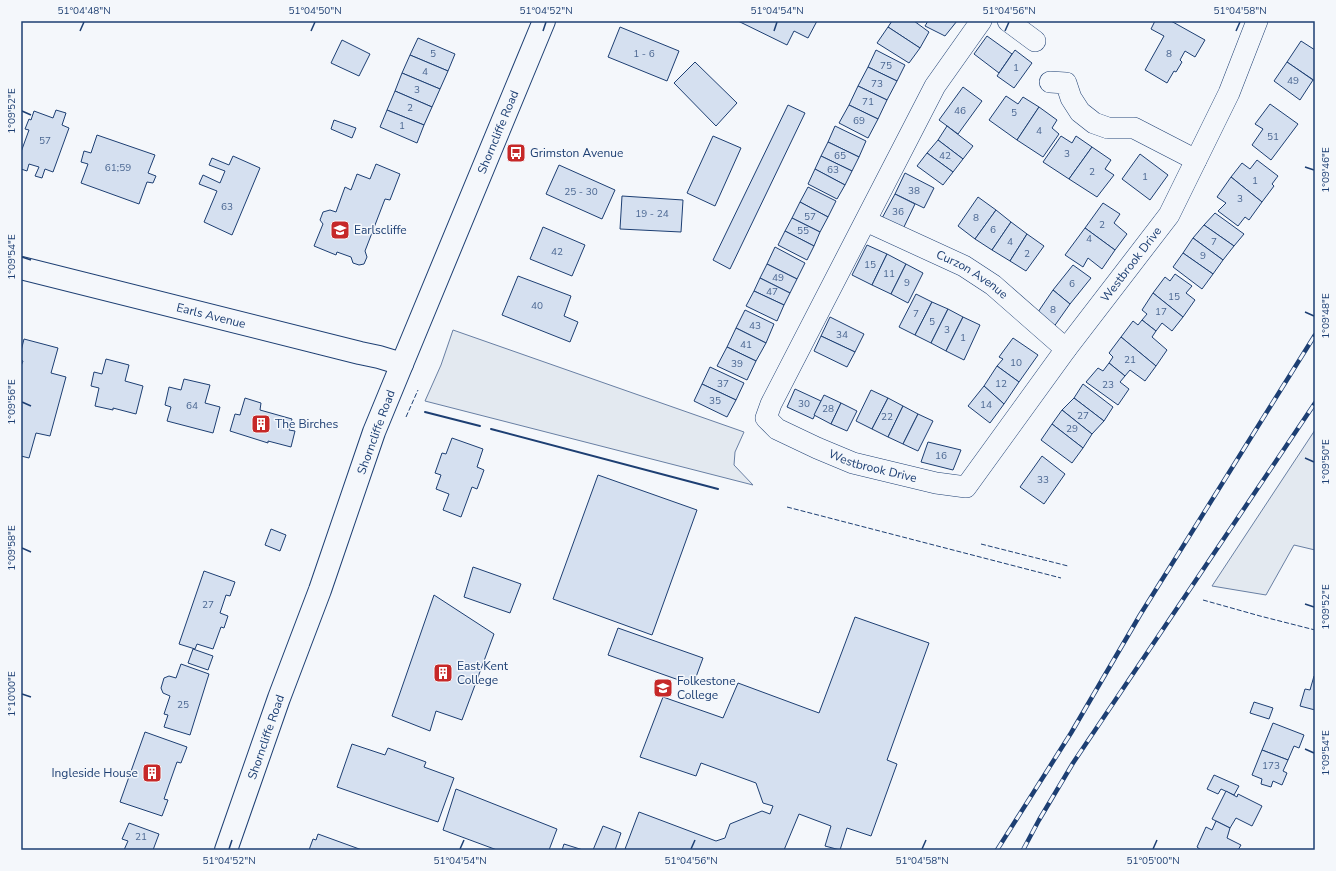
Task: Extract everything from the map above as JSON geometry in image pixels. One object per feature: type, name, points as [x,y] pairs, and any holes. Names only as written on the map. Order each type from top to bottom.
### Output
[{"type":"main road","name":"Shorncliffe Road","points":[[226,850],[286,680],[320,590],[374,432],[544,21]]},
{"type":"main road","name":"Earls Avenue","points":[[21,268],[380,357],[402,364]]},
{"type":"street","name":"Westbrook Drive","points":[[981,21],[935,86],[771,404],[766,418],[777,429],[853,463],[936,483],[966,486],[1066,348],[1169,215],[1229,93],[1257,21]]},
{"type":"street","points":[[1008,21],[1035,41]]},
{"type":"street","points":[[1050,82],[1066,84],[1071,98],[1080,112],[1094,123],[1108,128],[1134,128],[1196,160]]},
{"type":"street","name":"Curzon Avenue","points":[[866,221],[964,266],[993,284],[1066,348]]},
{"type":"shaded area","points":[[453,330],[744,432],[735,452],[734,465],[753,485],[425,401],[441,365]]},
{"type":"shaded area","points":[[1315,430],[1315,550],[1294,545],[1266,595],[1212,586]]},
{"type":"building","points":[[738,21],[817,21],[808,38],[794,31],[787,45]]},
{"type":"building","points":[[892,21],[914,21],[929,32],[920,48],[888,27]]},
{"type":"building","points":[[928,21],[957,21],[945,36],[925,26]]},
{"type":"building","points":[[1155,21],[1171,21],[1205,40],[1195,57],[1185,51],[1180,60],[1182,62],[1176,72],[1174,71],[1167,83],[1145,70],[1164,36],[1151,29]]},
{"type":"building","points":[[620,27],[679,51],[667,81],[608,57]]},
{"type":"building","points":[[888,27],[920,48],[909,63],[877,43]]},
{"type":"building","points":[[987,36],[1012,54],[999,73],[974,54]]},
{"type":"building","points":[[418,38],[455,54],[448,71],[410,55]]},
{"type":"building","points":[[342,40],[370,54],[359,76],[331,63]]},
{"type":"building","points":[[1301,41],[1315,50],[1315,81],[1287,62]]},
{"type":"building","points":[[876,50],[905,65],[897,81],[868,67]]},
{"type":"building","points":[[1015,50],[1032,63],[1014,88],[997,76]]},
{"type":"building","points":[[410,55],[448,71],[440,89],[402,73]]},
{"type":"building","points":[[695,62],[737,103],[716,126],[674,83]]},
{"type":"building","points":[[1287,62],[1313,80],[1300,100],[1274,81]]},
{"type":"building","points":[[868,67],[897,81],[887,100],[858,86]]},
{"type":"building","points":[[402,73],[440,89],[432,107],[395,91]]},
{"type":"building","points":[[858,86],[887,100],[878,119],[849,105]]},
{"type":"building","points":[[963,87],[982,101],[958,134],[939,120]]},
{"type":"building","points":[[395,91],[432,107],[424,125],[387,110]]},
{"type":"building","points":[[1006,96],[1018,104],[1023,97],[1039,107],[1017,140],[989,120]]},
{"type":"building","points":[[1270,104],[1298,124],[1271,160],[1252,145],[1263,129],[1255,124]]},
{"type":"building","points":[[788,105],[805,113],[730,269],[713,260]]},
{"type":"building","points":[[849,105],[878,119],[868,138],[839,123]]},
{"type":"building","points":[[1039,107],[1057,120],[1052,128],[1059,134],[1043,157],[1017,140]]},
{"type":"building","points":[[56,110],[66,113],[62,125],[69,128],[53,172],[45,169],[42,178],[35,176],[39,167],[29,164],[27,171],[21,169],[21,152],[29,130],[25,129],[29,119],[31,120],[34,111],[53,118]]},
{"type":"building","points":[[387,110],[424,125],[417,143],[380,127]]},
{"type":"building","points":[[334,120],[356,128],[352,138],[331,129]]},
{"type":"building","points":[[835,126],[866,141],[859,157],[828,142]]},
{"type":"building","points":[[947,126],[973,146],[963,159],[938,140]]},
{"type":"building","points":[[97,135],[155,155],[148,173],[156,176],[153,183],[147,182],[139,204],[81,183],[88,164],[81,162],[84,151],[91,153]]},
{"type":"building","points":[[713,136],[741,148],[715,206],[687,193]]},
{"type":"building","points":[[1061,136],[1072,143],[1076,136],[1092,147],[1069,179],[1043,162]]},
{"type":"building","points":[[938,140],[963,159],[953,172],[927,153]]},
{"type":"building","points":[[828,142],[859,157],[852,171],[821,156]]},
{"type":"building","points":[[1092,147],[1111,160],[1105,169],[1114,175],[1097,197],[1069,179]]},
{"type":"building","points":[[927,153],[953,172],[943,185],[917,166]]},
{"type":"building","points":[[1140,154],[1168,175],[1150,200],[1122,179]]},
{"type":"building","points":[[233,156],[260,168],[232,235],[204,222],[217,191],[199,184],[203,175],[220,183],[225,171],[209,165],[212,158],[229,165]]},
{"type":"building","points":[[821,156],[852,171],[845,185],[815,169]]},
{"type":"building","points":[[1257,160],[1278,176],[1272,184],[1274,186],[1262,202],[1231,177],[1242,163],[1250,169]]},
{"type":"building","name":"Earlscliffe","points":[[376,164],[400,174],[390,200],[385,199],[365,251],[367,257],[364,264],[359,265],[353,263],[351,257],[337,252],[336,255],[314,246],[323,224],[320,220],[323,212],[330,210],[336,212],[345,187],[351,190],[357,174],[370,179]]},
{"type":"building","points":[[559,165],[615,190],[602,219],[546,194]]},
{"type":"building","points":[[815,169],[845,185],[837,199],[808,184]]},
{"type":"building","points":[[905,173],[934,188],[924,208],[895,194]]},
{"type":"building","points":[[1231,177],[1262,202],[1249,220],[1245,217],[1238,226],[1218,211],[1226,203],[1217,197]]},
{"type":"building","points":[[808,187],[836,201],[828,217],[800,202]]},
{"type":"building","points":[[895,194],[915,204],[902,231],[881,220]]},
{"type":"building","points":[[622,196],[683,200],[681,232],[620,229]]},
{"type":"building","points":[[978,197],[996,210],[975,239],[958,226]]},
{"type":"building","points":[[800,202],[828,217],[820,232],[792,218]]},
{"type":"building","points":[[1103,203],[1120,214],[1114,223],[1127,234],[1115,250],[1085,228]]},
{"type":"building","points":[[996,210],[1011,222],[992,250],[975,239]]},
{"type":"building","points":[[1215,213],[1244,234],[1234,246],[1204,225]]},
{"type":"building","points":[[792,218],[820,232],[814,246],[785,231]]},
{"type":"building","points":[[1011,222],[1027,234],[1010,261],[992,250]]},
{"type":"building","points":[[1204,225],[1234,246],[1223,260],[1193,238]]},
{"type":"building","points":[[543,227],[585,245],[572,276],[530,259]]},
{"type":"building","points":[[1085,228],[1115,250],[1102,269],[1088,258],[1083,267],[1065,255]]},
{"type":"building","points":[[785,231],[814,246],[807,260],[778,245]]},
{"type":"building","points":[[1027,234],[1044,246],[1026,271],[1010,261]]},
{"type":"building","points":[[1193,238],[1223,260],[1213,274],[1183,253]]},
{"type":"building","points":[[867,245],[887,254],[872,285],[852,275]]},
{"type":"building","points":[[775,247],[805,263],[797,279],[767,264]]},
{"type":"building","points":[[1183,253],[1213,274],[1202,289],[1173,267]]},
{"type":"building","points":[[887,254],[906,264],[891,294],[872,285]]},
{"type":"building","points":[[767,264],[797,279],[790,293],[760,278]]},
{"type":"building","points":[[906,264],[923,273],[908,303],[891,294]]},
{"type":"building","points":[[1073,265],[1091,278],[1070,304],[1053,290]]},
{"type":"building","points":[[1175,274],[1192,286],[1186,293],[1195,300],[1183,317],[1153,293],[1165,277],[1170,281]]},
{"type":"building","points":[[518,276],[571,296],[564,316],[578,322],[570,342],[502,315]]},
{"type":"building","points":[[760,278],[790,293],[784,305],[754,291]]},
{"type":"building","points":[[1053,290],[1070,304],[1053,328],[1036,315]]},
{"type":"building","points":[[754,291],[784,305],[777,321],[746,306]]},
{"type":"building","points":[[1153,293],[1183,317],[1172,331],[1162,323],[1156,331],[1142,320],[1147,314],[1142,310]]},
{"type":"building","points":[[916,294],[932,302],[915,335],[899,327]]},
{"type":"building","points":[[932,302],[948,309],[931,343],[915,335]]},
{"type":"building","points":[[948,309],[963,317],[946,351],[931,343]]},
{"type":"building","points":[[745,310],[774,324],[766,343],[736,328]]},
{"type":"building","points":[[830,317],[864,334],[855,352],[821,336]]},
{"type":"building","points":[[963,317],[980,325],[964,360],[946,351]]},
{"type":"building","points":[[1142,320],[1156,331],[1152,337],[1167,350],[1156,366],[1121,337],[1133,321],[1138,325]]},
{"type":"building","points":[[736,328],[766,343],[756,361],[727,347]]},
{"type":"building","points":[[821,336],[855,352],[847,367],[814,351]]},
{"type":"building","points":[[1121,337],[1156,366],[1145,381],[1130,370],[1125,376],[1109,363],[1113,357],[1109,353]]},
{"type":"building","points":[[1013,338],[1038,355],[1019,382],[997,366],[1003,359],[999,357]]},
{"type":"building","points":[[24,339],[58,348],[51,373],[66,377],[50,436],[36,433],[29,458],[21,456],[21,366],[23,361],[21,360],[21,351]]},
{"type":"building","points":[[727,347],[756,361],[747,380],[717,366]]},
{"type":"building","points":[[106,359],[129,365],[125,381],[143,386],[136,414],[113,408],[113,410],[95,406],[99,388],[91,386],[94,372],[102,374]]},
{"type":"building","points":[[1109,363],[1125,376],[1120,382],[1129,389],[1118,405],[1086,382],[1098,368],[1103,371]]},
{"type":"building","points":[[997,366],[1019,382],[1004,404],[984,386]]},
{"type":"building","points":[[710,367],[744,383],[736,400],[702,384]]},
{"type":"building","points":[[184,379],[210,385],[205,403],[220,407],[213,433],[167,421],[171,407],[165,405],[169,387],[181,390]]},
{"type":"building","points":[[702,384],[736,400],[727,417],[694,401]]},
{"type":"building","points":[[1083,384],[1113,407],[1104,421],[1074,398]]},
{"type":"building","points":[[984,386],[1004,404],[990,423],[968,406]]},
{"type":"building","points":[[795,389],[821,401],[813,419],[787,407]]},
{"type":"building","points":[[871,390],[888,398],[872,429],[856,421]]},
{"type":"building","points":[[824,395],[841,403],[831,424],[814,415]]},
{"type":"building","name":"The Birches","points":[[245,398],[261,403],[260,410],[292,419],[289,430],[295,431],[291,447],[268,441],[268,443],[230,431],[235,414],[240,415]]},
{"type":"building","points":[[888,398],[903,406],[888,437],[872,429]]},
{"type":"building","points":[[1074,398],[1104,421],[1092,434],[1062,410]]},
{"type":"building","points":[[841,403],[857,411],[847,431],[831,424]]},
{"type":"building","points":[[903,406],[918,414],[903,444],[888,437]]},
{"type":"building","points":[[1062,410],[1092,434],[1083,448],[1052,424]]},
{"type":"building","points":[[918,414],[933,421],[918,451],[903,444]]},
{"type":"building","points":[[1052,424],[1083,448],[1072,463],[1041,440]]},
{"type":"building","points":[[452,438],[483,449],[477,467],[484,470],[477,489],[472,487],[461,517],[443,510],[449,494],[436,489],[441,475],[435,473],[442,453],[446,454]]},
{"type":"building","points":[[928,442],[961,450],[953,470],[921,462]]},
{"type":"building","points":[[1042,456],[1065,474],[1044,504],[1020,487]]},
{"type":"building","points":[[598,475],[697,510],[652,635],[553,599]]},
{"type":"building","points":[[271,529],[286,535],[280,551],[265,545]]},
{"type":"building","points":[[473,567],[521,584],[510,613],[464,597]]},
{"type":"building","points":[[204,571],[235,582],[230,596],[226,595],[220,613],[228,616],[224,628],[221,627],[213,649],[197,644],[195,649],[179,644]]},
{"type":"building","name":"East Kent College","points":[[434,595],[494,634],[462,720],[436,711],[430,731],[392,716]]},
{"type":"building","points":[[855,617],[929,643],[887,760],[897,764],[871,836],[847,828],[840,850],[825,846],[831,826],[799,814],[784,850],[625,849],[639,812],[716,841],[725,838],[730,824],[762,811],[770,814],[773,806],[763,803],[756,783],[701,763],[696,776],[640,757],[663,697],[723,718],[738,683],[819,713]]},
{"type":"building","points":[[618,628],[703,658],[693,685],[608,655]]},
{"type":"building","points":[[193,649],[213,656],[208,670],[188,663]]},
{"type":"building","points":[[181,664],[209,674],[190,735],[164,727],[168,715],[164,714],[170,696],[163,693],[161,688],[164,678],[169,676],[176,678]]},
{"type":"building","points":[[1314,676],[1315,710],[1300,706],[1305,689],[1310,690]]},
{"type":"building","points":[[1254,702],[1273,708],[1269,719],[1250,713]]},
{"type":"building","points":[[1273,723],[1304,735],[1299,748],[1294,746],[1288,760],[1262,750]]},
{"type":"building","name":"Ingleside House","points":[[145,732],[187,747],[181,763],[177,762],[164,799],[168,800],[162,816],[120,802]]},
{"type":"building","points":[[352,744],[385,755],[388,748],[426,762],[424,767],[454,778],[438,822],[337,787]]},
{"type":"building","points":[[1262,750],[1288,760],[1283,771],[1287,773],[1282,785],[1273,781],[1271,787],[1261,784],[1262,779],[1252,775]]},
{"type":"building","points":[[1214,775],[1239,786],[1234,795],[1221,789],[1218,794],[1207,789]]},
{"type":"building","points":[[456,789],[557,829],[549,850],[497,850],[443,830]]},
{"type":"building","points":[[1226,791],[1237,797],[1238,794],[1262,806],[1252,826],[1236,818],[1230,828],[1212,819]]},
{"type":"building","points":[[1216,821],[1230,828],[1227,838],[1241,845],[1238,850],[1201,850],[1197,847],[1206,827],[1212,830]]},
{"type":"building","points":[[129,823],[159,834],[153,850],[124,850],[128,841],[122,839]]},
{"type":"building","points":[[603,826],[621,833],[615,850],[593,850]]},
{"type":"building","points":[[318,834],[362,850],[309,850],[313,839],[316,840]]},
{"type":"building","points":[[564,844],[583,850],[562,850]]},
{"type":"railway","points":[[997,850],[1071,733],[1140,615],[1315,335]]},
{"type":"railway","points":[[1023,850],[1073,763],[1315,403]]},
{"type":"fence","points":[[406,417],[418,390]]},
{"type":"fence","points":[[787,507],[1061,578]]},
{"type":"fence","points":[[981,544],[1068,566]]},
{"type":"fence","points":[[1203,600],[1315,630]]},
{"type":"wall","points":[[425,412],[480,426]]},
{"type":"wall","points":[[491,429],[718,489]]},
{"type":"place","name":"Grimston Avenue","points":[[516,153]]},
{"type":"place","name":"Earlscliffe","points":[[340,230]]},
{"type":"place","name":"The Birches","points":[[261,424]]},
{"type":"place","name":"East Kent College","points":[[443,673]]},
{"type":"place","name":"Folkestone College","points":[[663,688]]},
{"type":"place","name":"Ingleside House","points":[[152,773]]}]
